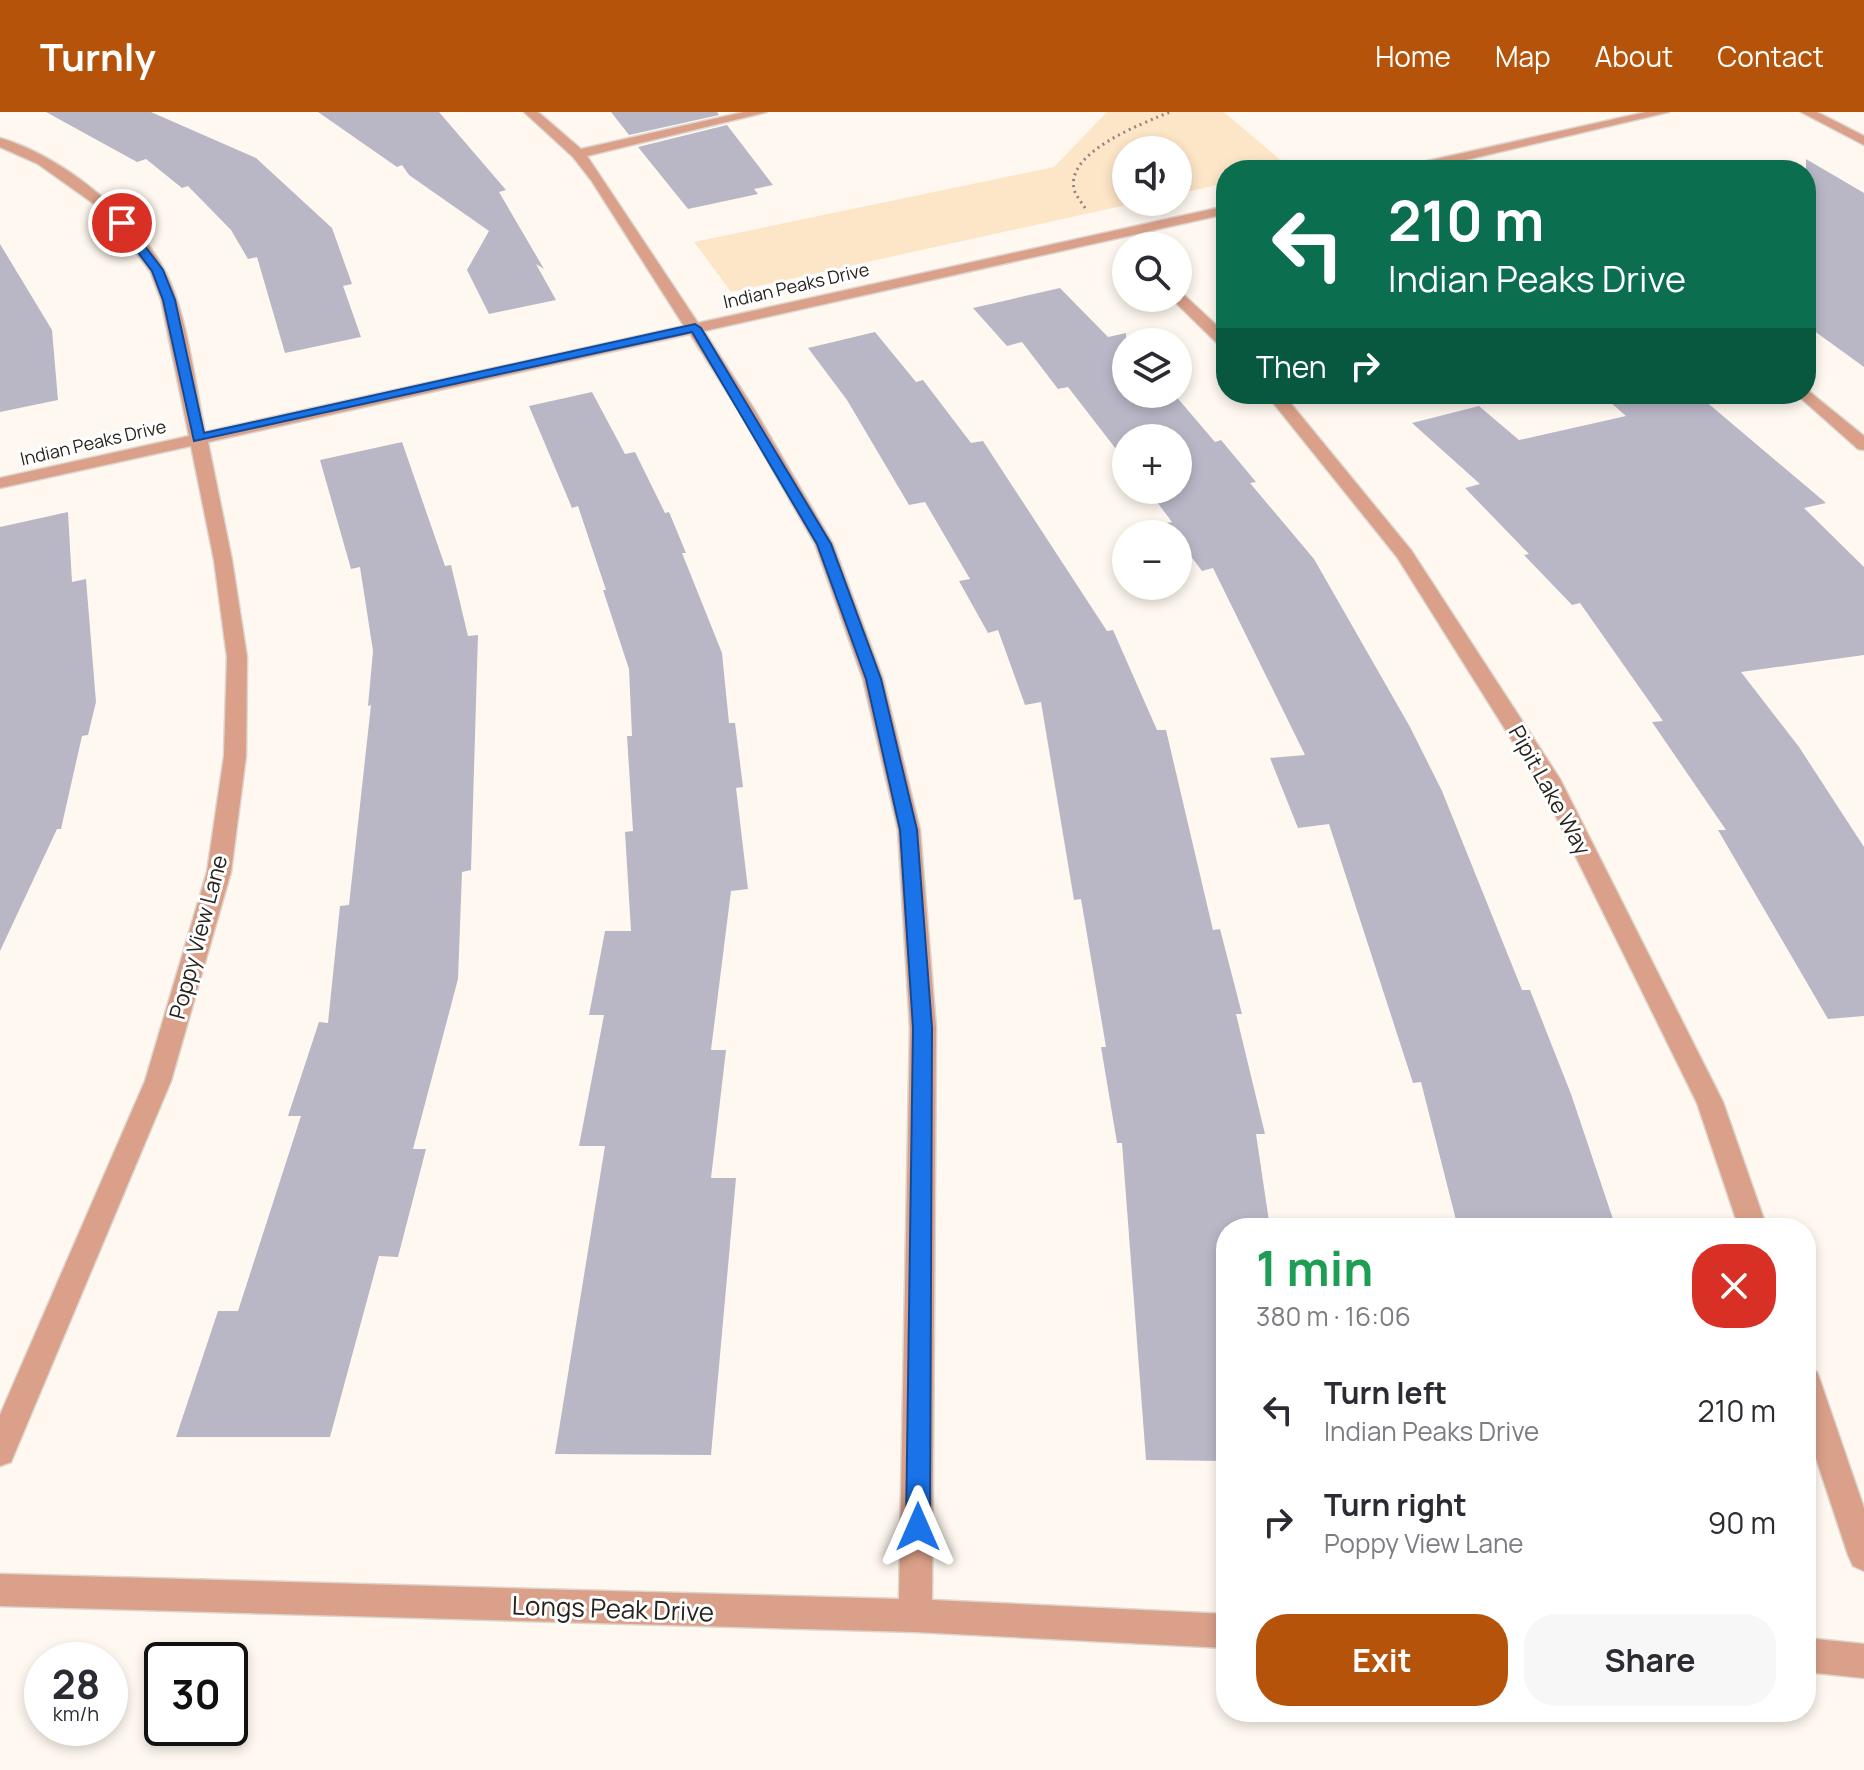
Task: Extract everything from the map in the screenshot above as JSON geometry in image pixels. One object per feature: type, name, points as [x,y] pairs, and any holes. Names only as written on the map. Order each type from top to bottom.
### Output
[{"type":"street","points":[[530,112],[578,154],[597,178],[695,328],[824,544],[873,679],[909,830],[923,1028],[915,1616]]},
{"type":"street","points":[[578,154],[761,112]]},
{"type":"street","points":[[1451,160],[1663,112]]},
{"type":"street","points":[[1807,112],[1864,141]]},
{"type":"street","name":"Poppy View Lane","points":[[0,142],[43,161],[109,208],[157,270],[169,300],[198,438],[223,560],[237,657],[235,756],[219,872],[158,1081],[0,1451]]},
{"type":"street","points":[[1470,156],[1476,160]]},
{"type":"street","name":"Indian Peaks Drive","points":[[1126,232],[1216,212]]},
{"type":"street","name":"Indian Peaks Drive","points":[[0,483],[1112,235]]},
{"type":"street","points":[[1192,310],[1216,333]]},
{"type":"street","name":"Pipit Lake Way","points":[[1282,404],[1404,554],[1552,785],[1710,1102],[1750,1218]]},
{"type":"street","points":[[1816,404],[1864,445]]},
{"type":"street","points":[[1816,1413],[1864,1555]]},
{"type":"street","name":"Longs Peak Drive","points":[[0,1590],[915,1616],[1216,1631]]},
{"type":"street","points":[[1816,1656],[1864,1661]]},
{"type":"path","points":[[1088,211],[1073,190],[1074,173],[1086,156],[1102,144],[1170,112]]},
{"type":"shaded area","points":[[1107,112],[1224,112],[1280,160],[1216,160],[1216,185],[1192,191],[1192,136],[1112,136],[1112,208],[731,292],[694,242],[1054,167]]},
{"type":"building","points":[[46,112],[151,112],[256,158],[332,228],[352,284],[343,286],[361,337],[285,353],[257,257],[248,259],[231,230],[188,186],[182,188],[146,159],[137,162]]},
{"type":"building","points":[[318,112],[439,112],[506,190],[499,192],[544,269],[536,264],[556,300],[489,314],[467,270],[489,231],[409,175],[402,165],[397,167]]},
{"type":"building","points":[[611,112],[717,112],[719,115],[629,135]]},
{"type":"building","points":[[727,125],[773,185],[754,189],[758,194],[688,209],[638,147]]},
{"type":"building","points":[[1816,165],[1864,193],[1864,367],[1816,332]]},
{"type":"building","points":[[0,244],[52,330],[58,400],[0,412]]},
{"type":"building","points":[[1060,288],[1108,337],[1112,336],[1112,408],[1186,408],[1215,442],[1221,440],[1256,482],[1250,483],[1314,559],[1410,727],[1442,791],[1522,990],[1530,990],[1571,1094],[1613,1218],[1455,1218],[1421,1082],[1413,1083],[1329,824],[1298,828],[1270,758],[1305,755],[1213,568],[1202,571],[1192,558],[1192,520],[1170,520],[1158,504],[1192,504],[1192,424],[1112,424],[1112,444],[1068,387],[1058,389],[1022,342],[1007,346],[973,308]]},
{"type":"building","points":[[875,332],[916,382],[923,380],[971,443],[983,441],[1107,631],[1113,630],[1157,730],[1166,730],[1213,930],[1220,929],[1242,1014],[1236,1014],[1265,1134],[1256,1134],[1269,1218],[1216,1218],[1216,1461],[1146,1460],[1122,1143],[1117,1143],[1101,1047],[1106,1047],[1081,899],[1074,900],[1041,702],[1025,705],[998,630],[988,633],[959,581],[970,579],[925,502],[909,505],[847,400],[808,348]]},
{"type":"building","points":[[592,392],[625,454],[635,452],[665,513],[669,512],[686,553],[682,553],[722,653],[729,723],[735,723],[743,787],[736,788],[748,889],[731,891],[711,1050],[726,1050],[711,1178],[736,1178],[711,1455],[555,1454],[605,1146],[579,1146],[604,1015],[589,1015],[605,931],[631,931],[625,832],[633,831],[627,736],[632,736],[629,669],[603,590],[606,590],[578,506],[572,508],[529,406]]},
{"type":"building","points":[[1612,404],[1709,404],[1826,503],[1804,508],[1864,567],[1864,655],[1741,672],[1799,747],[1864,847],[1864,1016],[1828,1019],[1718,830],[1726,830],[1652,722],[1663,721],[1580,603],[1572,605],[1524,555],[1529,554],[1465,488],[1480,484],[1412,423],[1479,406],[1519,440],[1626,416]]},
{"type":"building","points":[[402,442],[445,566],[451,565],[468,636],[478,635],[471,870],[462,872],[458,979],[413,1149],[426,1149],[398,1257],[379,1256],[330,1437],[176,1437],[218,1311],[238,1311],[301,1116],[288,1116],[319,1022],[328,1023],[340,906],[349,905],[371,705],[368,706],[373,651],[360,567],[351,569],[320,460]]},
{"type":"building","points":[[68,512],[72,582],[86,579],[96,702],[88,735],[82,736],[61,829],[57,829],[0,951],[0,527]]},
{"type":"route","points":[[122,223],[157,270],[169,300],[198,438],[695,328],[746,409],[824,544],[873,679],[909,830],[923,1028],[918,1245],[918,1527]]}]
